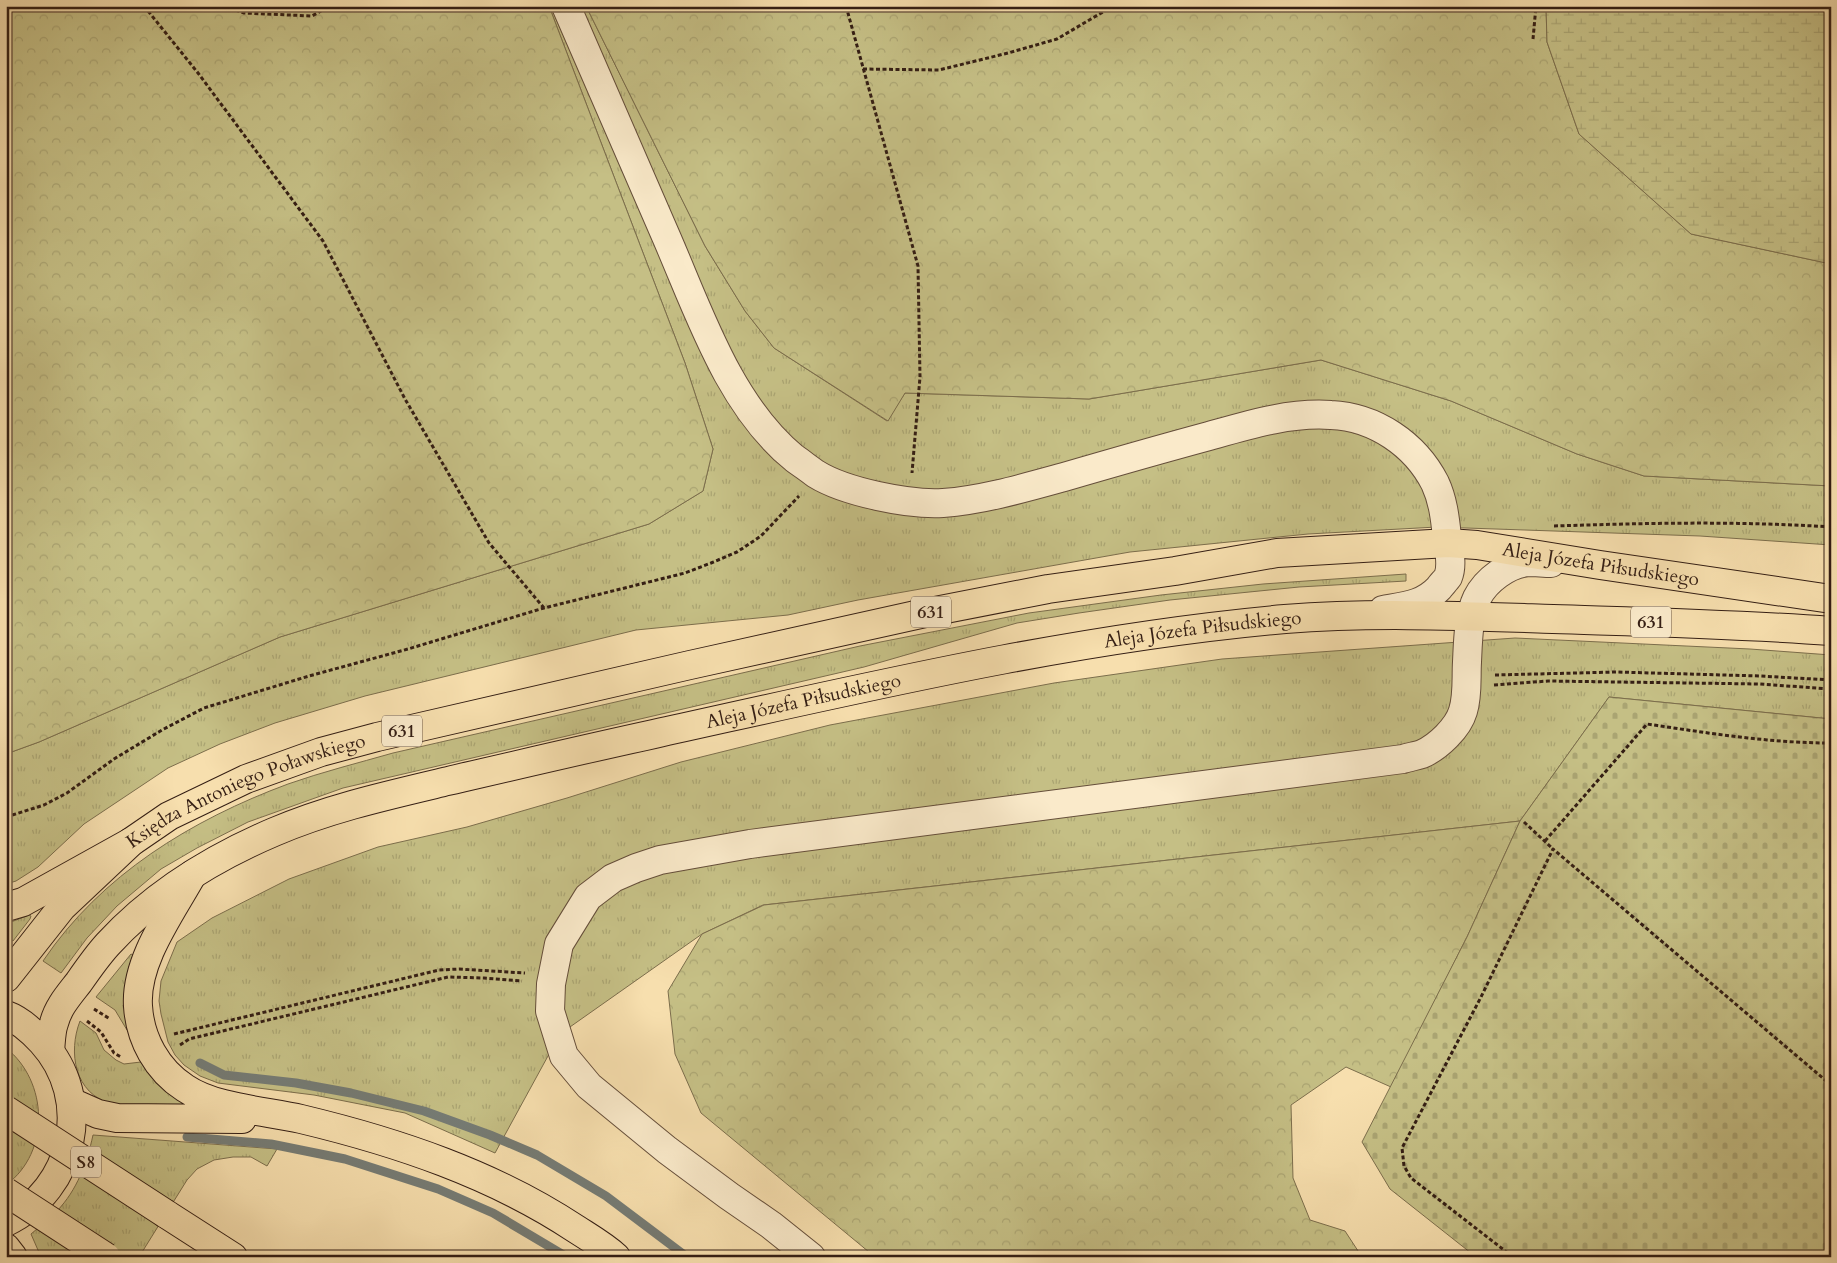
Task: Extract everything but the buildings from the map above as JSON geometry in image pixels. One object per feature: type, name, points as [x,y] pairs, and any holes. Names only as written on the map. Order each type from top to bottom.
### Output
[{"type":"main road","name":"Aleja Józefa Piłsudskiego","points":[[690,665],[925,613],[1048,589],[1175,571],[1277,553],[1448,543],[1831,599]]},
{"type":"main road","name":"Aleja Józefa Piłsudskiego","points":[[192,875],[233,851],[274,832],[359,802],[585,749],[942,670],[1113,640],[1285,620],[1352,616],[1472,616],[1754,626],[1831,631]]},
{"type":"main road","name":"Księdza Antoniego Poławskiego","points":[[6,978],[62,907],[131,842],[169,816],[206,797],[246,779],[321,752],[377,737],[690,665]]},
{"type":"main road","points":[[6,906],[23,902],[131,842]]},
{"type":"main road","points":[[192,875],[148,954],[138,987],[140,1018],[149,1048],[173,1080],[198,1096],[301,1119],[400,1146],[489,1180],[547,1210],[616,1257]]},
{"type":"main road","name":"631","points":[[50,1051],[54,1023],[67,998],[107,946],[130,922],[159,898],[192,875]]},
{"type":"main road","points":[[6,1015],[32,1031],[50,1051],[64,1075],[71,1102],[71,1135],[62,1166],[45,1193],[21,1214],[6,1222]]},
{"type":"main road","points":[[71,1102],[98,1114],[117,1118],[301,1119]]},
{"type":"main road","name":"S8","points":[[6,1110],[233,1257]]},
{"type":"main road","points":[[6,1192],[106,1257]]},
{"type":"main road","points":[[6,1248],[13,1257]]},
{"type":"street","points":[[566,6],[729,378],[747,407],[766,431],[792,456],[818,475],[870,494],[940,503],[978,498],[1035,485],[1229,430],[1295,415],[1332,414],[1363,420],[1394,435],[1417,456],[1435,484],[1444,510],[1450,560],[1447,579],[1434,593],[1416,604],[1352,616]]},
{"type":"street","points":[[811,1257],[771,1225],[667,1150],[589,1086],[564,1056],[550,1011],[552,979],[560,944],[588,897],[613,878],[660,860],[760,843],[1403,759],[1422,754],[1438,744],[1463,713],[1467,681],[1468,639],[1472,616],[1478,598],[1487,584],[1498,574],[1514,565],[1528,562],[1600,565]]},
{"type":"path","points":[[144,6],[198,73],[323,241],[404,399],[489,543],[544,608]]},
{"type":"path","points":[[223,6],[244,13],[312,16],[330,6]]},
{"type":"path","points":[[846,6],[918,266],[920,377],[910,500]]},
{"type":"path","points":[[863,69],[939,70],[1008,53],[1057,39],[1113,6]]},
{"type":"path","points":[[1533,39],[1536,6]]},
{"type":"path","points":[[6,817],[44,805],[67,793],[114,759],[162,730],[204,708],[544,608],[685,573],[737,552],[760,536],[818,475]]},
{"type":"path","points":[[1554,526],[1663,523],[1831,527]]},
{"type":"path","points":[[1467,681],[1616,672],[1831,680]]},
{"type":"path","points":[[1467,681],[1759,684],[1831,689]]},
{"type":"path","points":[[1545,841],[1647,724],[1707,733],[1831,744]]},
{"type":"path","points":[[1524,822],[1553,849],[1831,1085]]},
{"type":"path","points":[[1513,1257],[1411,1178],[1404,1166],[1402,1148],[1480,997],[1553,849]]},
{"type":"path","points":[[67,998],[101,1032],[114,1053],[124,1059],[186,1031],[439,970],[459,969],[552,979]]},
{"type":"path","points":[[149,1048],[175,1048],[189,1039],[448,977],[552,979]]},
{"type":"path","points":[[67,998],[114,1023]]},
{"type":"green space","points":[[6,6],[549,6],[685,363],[713,449],[703,491],[649,524],[280,637],[39,742],[6,754]]},
{"type":"green space","points":[[549,6],[586,6],[705,246],[745,311],[774,348],[887,421],[905,393],[1089,399],[1321,360],[1451,401],[1577,454],[1644,476],[1831,486],[1831,545],[1700,536],[1437,527],[1308,534],[1130,552],[858,600],[788,615],[636,630],[365,696],[275,723],[220,744],[168,768],[84,824],[38,867],[16,881],[6,884],[6,754],[39,742],[280,637],[649,524],[703,491],[713,449],[685,363]]},
{"type":"green space","points":[[586,6],[1546,6],[1547,42],[1579,134],[1691,234],[1831,264],[1831,486],[1644,476],[1577,454],[1451,401],[1321,360],[1089,399],[905,393],[888,421],[774,348],[745,311],[705,246]]},
{"type":"green space","points":[[1546,6],[1831,6],[1831,264],[1691,234],[1579,134],[1547,42]]},
{"type":"green space","points":[[1406,574],[1406,581],[1299,587],[1170,600],[1017,623],[864,667],[343,788],[248,822],[197,848],[161,869],[117,906],[87,938],[61,973],[43,961],[66,930],[92,902],[120,877],[183,833],[252,798],[288,784],[340,768],[393,753],[860,646],[1029,613],[1161,595],[1263,584]]},
{"type":"green space","points":[[1515,638],[1750,649],[1831,655],[1831,719],[1609,697],[1520,821],[763,905],[702,934],[560,1034],[495,1153],[405,1113],[314,1095],[218,1083],[200,1076],[184,1065],[175,1055],[168,1042],[159,1001],[161,981],[177,942],[212,918],[289,879],[378,847],[467,827],[681,762],[830,725],[1054,683],[1222,659]]},
{"type":"green space","points":[[1609,697],[1831,719],[1831,1257],[1476,1257],[1390,1189],[1362,1142],[1467,937],[1520,821]]},
{"type":"green space","points":[[1520,821],[1467,937],[1391,1087],[1346,1067],[1291,1105],[1293,1178],[1310,1220],[1345,1231],[1362,1257],[875,1257],[701,1113],[675,1054],[668,991],[702,934],[764,905]]},
{"type":"green space","points":[[29,915],[31,916],[30,919],[13,941],[6,937],[6,924]]},
{"type":"green space","points":[[131,954],[133,955],[129,967],[124,1004],[127,1030],[115,1010],[96,997]]},
{"type":"green space","points":[[80,1021],[96,1033],[104,1050],[116,1060],[124,1064],[141,1062],[162,1087],[186,1104],[186,1106],[121,1106],[99,1099],[89,1091],[82,1082],[75,1058],[76,1033]]},
{"type":"green space","points":[[6,1048],[20,1062],[30,1079],[36,1097],[39,1116],[37,1136],[31,1154],[21,1171],[6,1185]]},
{"type":"green space","points":[[93,1135],[277,1149],[267,1166],[251,1157],[233,1157],[214,1160],[197,1169],[187,1180],[139,1257],[41,1257],[31,1234],[54,1214],[76,1185],[88,1156]]},
{"type":"waterway","points":[[200,1063],[224,1075],[296,1083],[351,1093],[424,1111],[490,1135],[537,1155],[606,1196],[687,1257]]},
{"type":"waterway","points":[[187,1137],[271,1144],[345,1159],[438,1189],[493,1213],[567,1257]]}]
